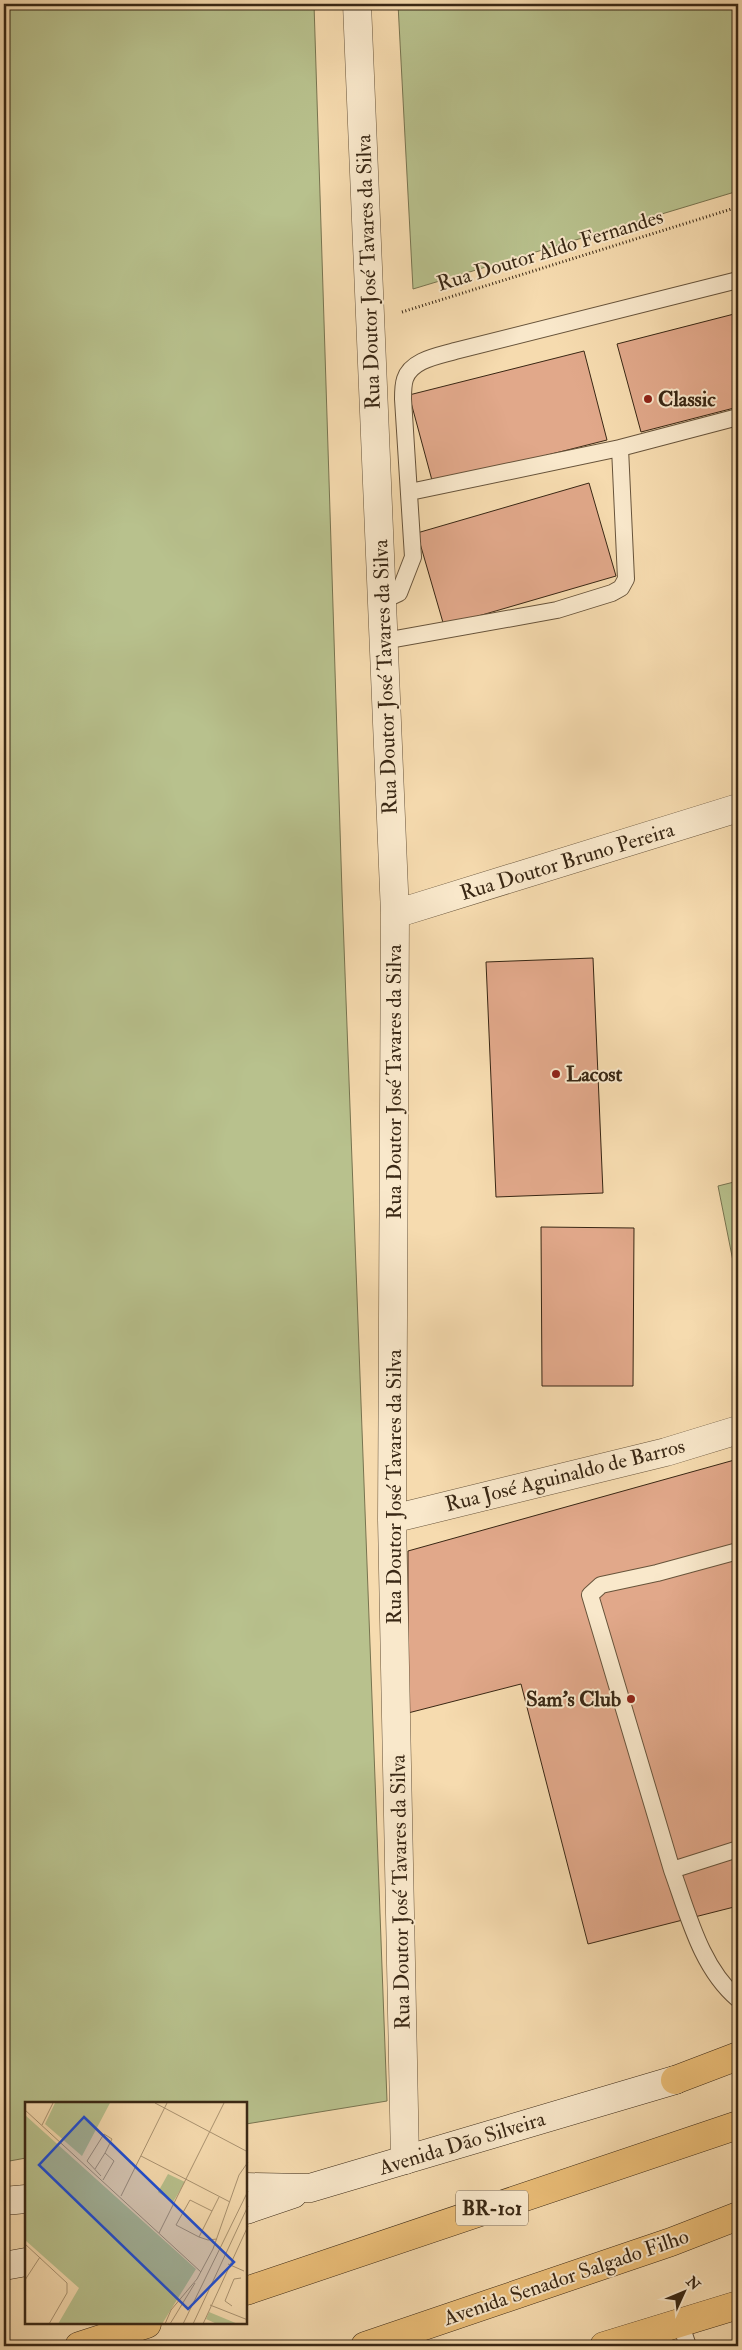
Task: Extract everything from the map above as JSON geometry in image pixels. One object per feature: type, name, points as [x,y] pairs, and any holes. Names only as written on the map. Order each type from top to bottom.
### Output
[{"type":"main road","points":[[675,2080],[738,2056]]},
{"type":"main road","name":"BR-101","points":[[248,2290],[738,2125]]},
{"type":"main road","name":"Avenida Senador Salgado Filho","points":[[365,2346],[671,2242],[738,2216]]},
{"type":"main road","points":[[604,2346],[684,2334],[738,2305]]},
{"type":"main road","points":[[79,2346],[144,2325]]},
{"type":"street","name":"Rua Doutor José Tavares da Silva","points":[[357,4],[395,914],[392,1519],[405,2160]]},
{"type":"street","name":"Rua Doutor Bruno Pereira","points":[[395,914],[738,808]]},
{"type":"street","name":"Rua José Aguinaldo de Barros","points":[[392,1519],[666,1452],[738,1430]]},
{"type":"street","name":"Avenida Dão Silveira","points":[[248,2187],[310,2188],[675,2080]]},
{"type":"street","points":[[248,2209],[310,2188]]},
{"type":"street","points":[[4,2201],[25,2199]]},
{"type":"street","points":[[4,2266],[25,2262]]},
{"type":"lane","points":[[382,600],[399,593],[412,557],[410,492],[403,399],[404,380],[409,370],[422,361],[455,351],[738,280]]},
{"type":"lane","points":[[410,492],[620,448],[738,417]]},
{"type":"lane","points":[[384,642],[557,610],[612,593],[621,588],[626,579],[620,448]]},
{"type":"lane","points":[[738,1550],[657,1573],[601,1585],[590,1595],[672,1870],[693,1929],[714,1973],[738,1999]]},
{"type":"lane","points":[[672,1870],[738,1849]]},
{"type":"path","name":"Rua Doutor Aldo Fernandes","points":[[370,322],[738,207]]},
{"type":"green space","points":[[4,4],[314,4],[342,892],[387,2101],[248,2124],[248,2102],[25,2102],[25,2158],[4,2162]]},
{"type":"green space","points":[[398,4],[738,4],[738,191],[413,289]]},
{"type":"green space","points":[[738,1181],[738,1286],[718,1186]]},
{"type":"building","points":[[738,313],[738,407],[641,432],[617,344]]},
{"type":"building","points":[[584,351],[607,440],[433,484],[409,395]]},
{"type":"building","points":[[589,483],[616,576],[444,626],[417,533]]},
{"type":"building","points":[[593,958],[603,1193],[496,1197],[486,962]]},
{"type":"building","points":[[541,1227],[634,1228],[633,1386],[542,1386]]},
{"type":"building","name":"Sam's Club","points":[[738,1459],[738,1906],[588,1944],[521,1684],[408,1713],[408,1551]]},
{"type":"place","name":"Classic","points":[[648,399]]},
{"type":"place","name":"Lacost","points":[[556,1074]]},
{"type":"place","name":"Sam's Club","points":[[631,1699]]}]
